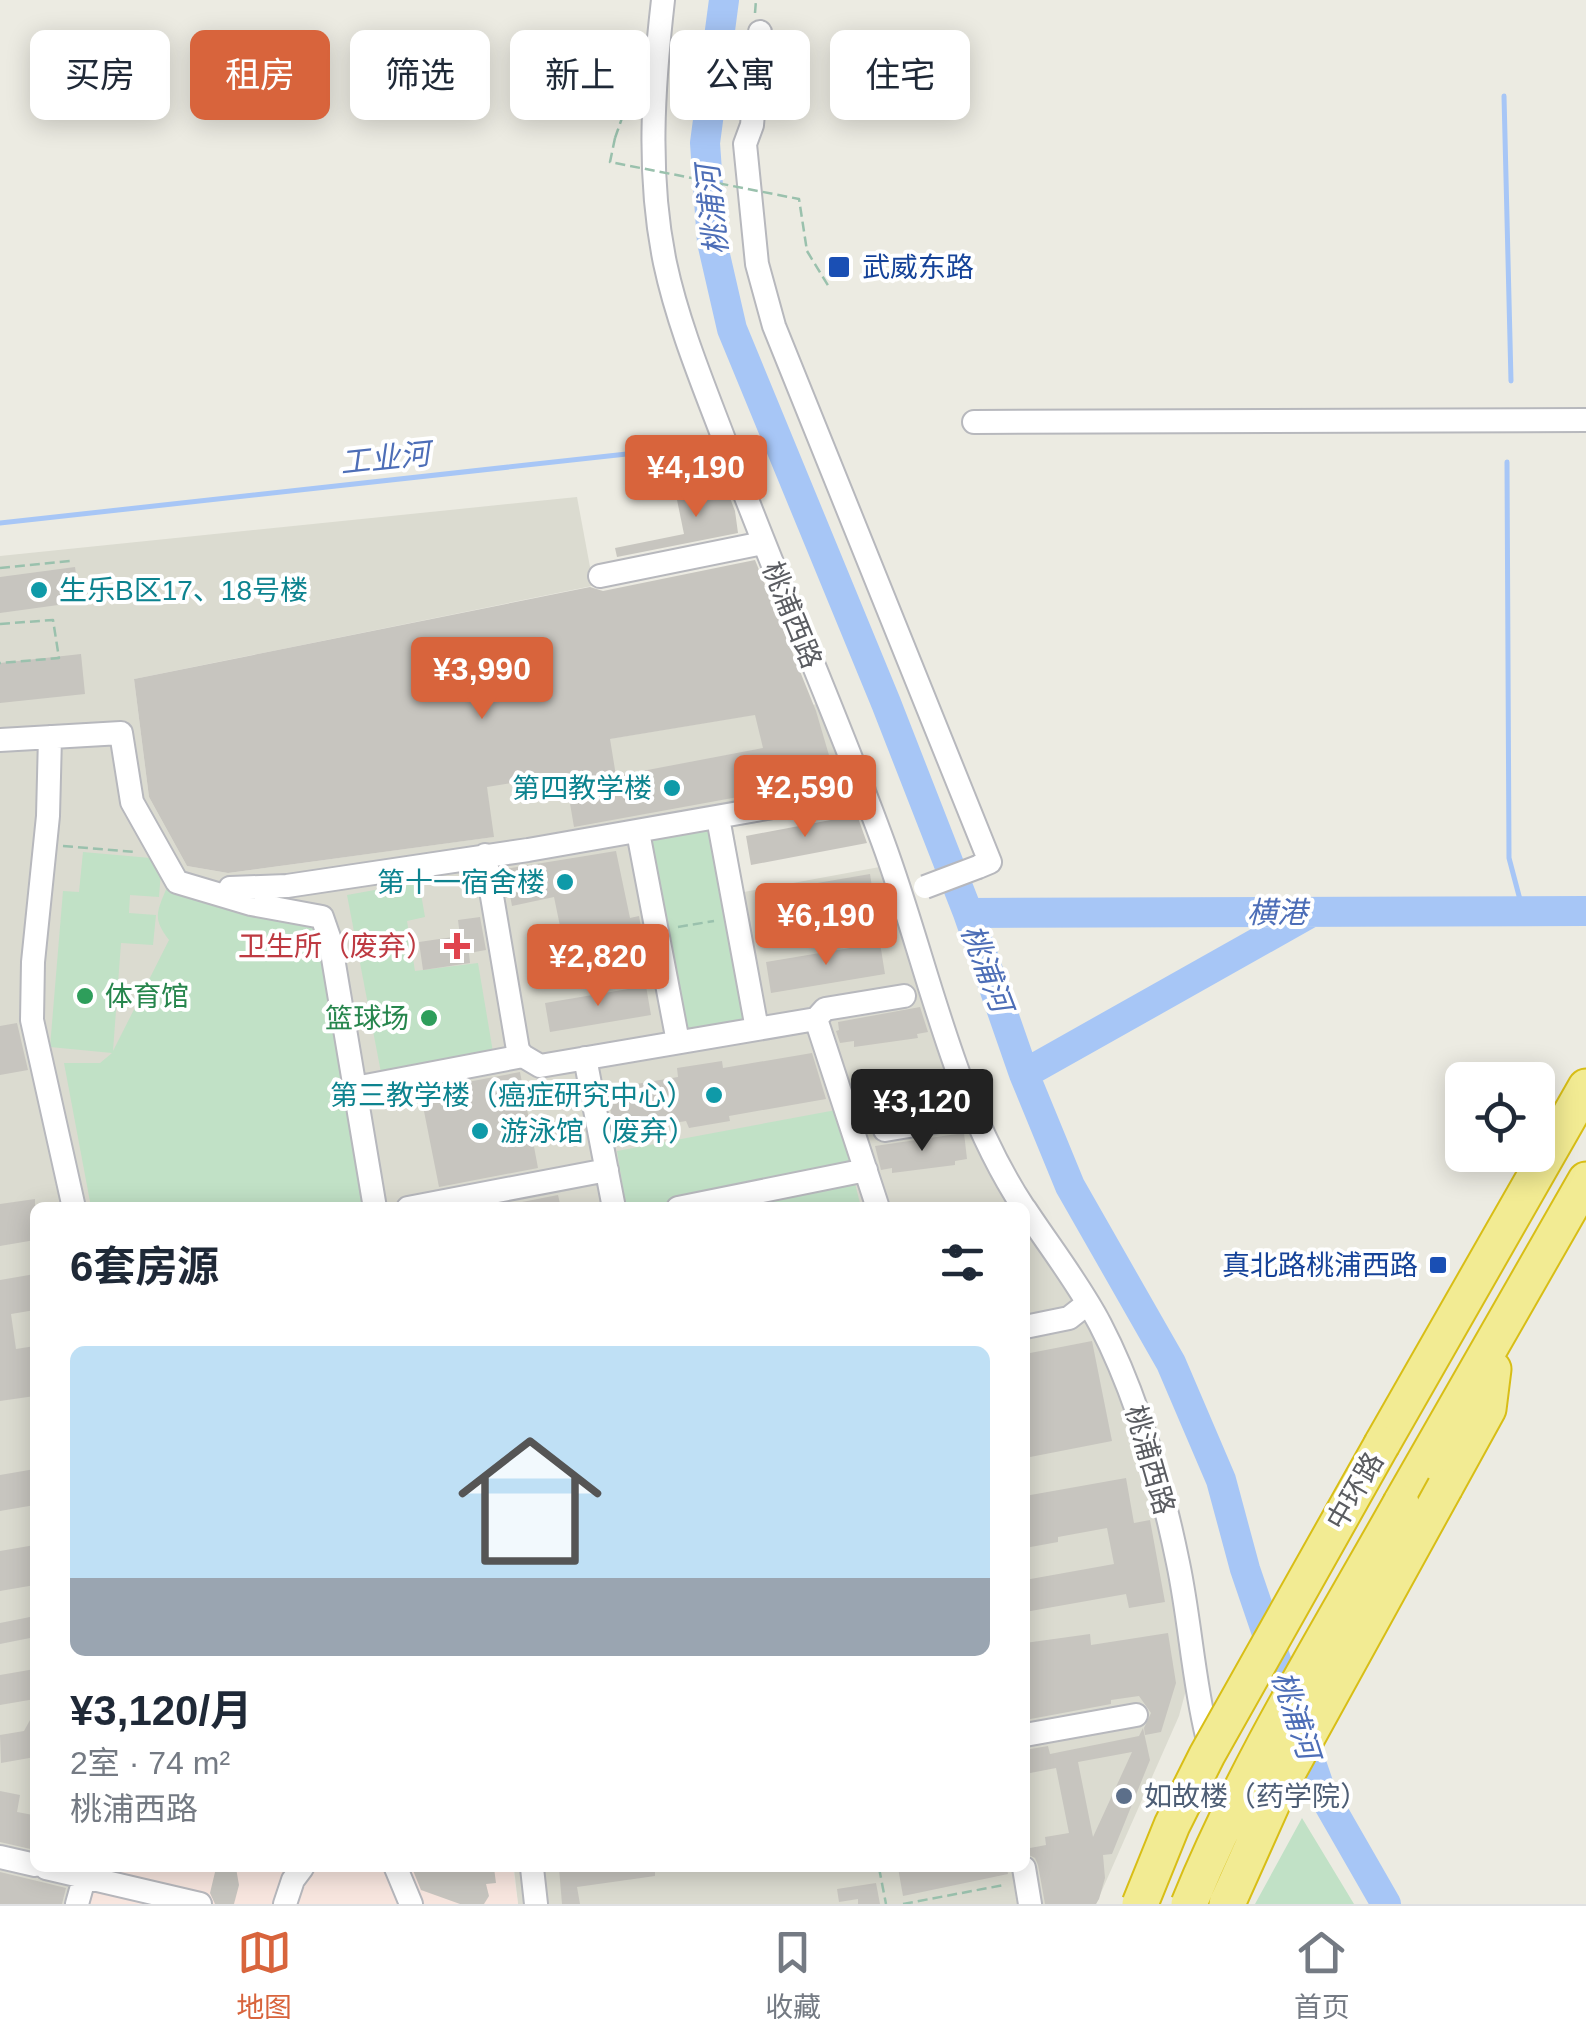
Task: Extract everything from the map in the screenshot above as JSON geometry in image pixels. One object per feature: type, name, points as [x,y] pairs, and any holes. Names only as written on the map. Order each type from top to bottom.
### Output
[{"type":"highway","name":"中环路","points":[[1140,1904],[1172,1825],[1236,1701],[1586,1087]]},
{"type":"highway","name":"中环路","points":[[1188,1904],[1248,1776],[1586,1180]]},
{"type":"highway","points":[[1227,1904],[1278,1790],[1488,1409],[1493,1369]]},
{"type":"street","name":"桃浦西路","points":[[663,0],[652,112],[665,262],[679,315],[762,542],[864,791],[914,891],[970,1106],[985,1144],[1020,1202]]},
{"type":"street","points":[[752,120],[745,144],[752,238],[762,289],[990,862],[914,891]]},
{"type":"street","points":[[974,422],[1586,420]]},
{"type":"street","points":[[600,576],[762,542]]},
{"type":"street","points":[[0,740],[121,733],[132,802],[177,882],[251,904],[322,917],[330,940],[374,1202]]},
{"type":"street","points":[[50,738],[32,1020],[73,1202]]},
{"type":"street","points":[[177,882],[219,888],[272,888],[638,832],[864,791]]},
{"type":"street","points":[[718,818],[756,1029]]},
{"type":"street","points":[[638,832],[678,1042]]},
{"type":"street","points":[[485,856],[516,1041],[524,1056],[540,1066],[816,1019],[825,1009],[904,996]]},
{"type":"street","points":[[816,1019],[876,1202]]},
{"type":"street","points":[[355,1088],[524,1056]]},
{"type":"street","points":[[585,1058],[613,1202]]},
{"type":"street","points":[[885,1130],[951,1119],[970,1106]]},
{"type":"street","points":[[439,1202],[607,1170]]},
{"type":"street","points":[[708,1202],[866,1170]]},
{"type":"street","name":"桃浦西路","points":[[1030,1218],[1114,1350],[1161,1494],[1178,1561],[1207,1736]]},
{"type":"street","points":[[1030,1326],[1090,1313]]},
{"type":"street","points":[[1030,1734],[1136,1715]]},
{"type":"street","points":[[0,1857],[30,1864]]},
{"type":"street","points":[[77,1904],[86,1872],[200,1904]]},
{"type":"street","points":[[285,1904],[299,1872]]},
{"type":"street","points":[[398,1872],[412,1904]]},
{"type":"street","points":[[532,1872],[536,1904]]},
{"type":"path","points":[[621,120],[610,162],[800,199],[807,251],[829,287]]},
{"type":"path","points":[[0,568],[70,561]]},
{"type":"path","points":[[0,624],[54,620],[59,658],[0,663]]},
{"type":"path","points":[[45,845],[161,854]]},
{"type":"path","points":[[656,931],[736,917]]},
{"type":"path","points":[[880,1872],[886,1904]]},
{"type":"path","points":[[903,1904],[1027,1884]]},
{"type":"shaded area","points":[[577,497],[593,583],[755,553],[134,679],[149,797],[187,866],[228,873],[493,837],[483,760],[824,703],[865,804],[733,827],[744,892],[885,866],[1015,1202],[30,1202],[30,1872],[98,1872],[86,1904],[0,1904],[0,556]]},
{"type":"shaded area","points":[[1030,1228],[1083,1307],[1152,1471],[1190,1675],[1179,1716],[1096,1904],[518,1904],[514,1872],[1030,1872]]},
{"type":"shaded area","points":[[98,1872],[514,1872],[518,1904],[86,1904]]},
{"type":"green space","points":[[713,826],[748,1023],[683,1031],[646,838]]},
{"type":"green space","points":[[83,852],[162,859],[159,897],[130,895],[129,913],[156,915],[153,945],[121,943],[113,1051],[169,940],[158,915],[167,887],[315,924],[365,1202],[90,1202],[64,1063],[100,1063],[112,1053],[50,1047],[63,891],[79,892]]},
{"type":"green space","name":"篮球场","points":[[419,882],[425,917],[407,921],[415,971],[478,963],[495,1064],[383,1083],[347,895]]},
{"type":"green space","points":[[836,1110],[860,1202],[625,1202],[617,1151]]},
{"type":"green space","points":[[1302,1818],[1354,1904],[1255,1904]]},
{"type":"building","points":[[725,485],[738,533],[617,557],[615,548],[684,534],[676,495]]},
{"type":"building","points":[[755,560],[816,711],[836,779],[574,827],[565,774],[487,787],[494,837],[228,873],[187,866],[149,797],[134,679],[590,587],[603,591]],"holes":[[[755,715],[763,748],[616,776],[610,739]]]},
{"type":"building","name":"生乐B区17、18号楼","points":[[75,567],[80,602],[0,613],[0,577]]},
{"type":"building","points":[[81,654],[85,694],[0,703],[0,663]]},
{"type":"building","points":[[857,815],[867,843],[751,865],[746,836]]},
{"type":"building","points":[[616,851],[630,918],[639,916],[644,943],[542,963],[537,935],[561,931],[554,897],[512,906],[505,869]]},
{"type":"building","points":[[870,874],[875,906],[764,926],[759,893]]},
{"type":"building","name":"卫生所（废弃）","points":[[480,917],[486,950],[469,953],[470,963],[423,970],[419,942],[460,936],[458,920]]},
{"type":"building","points":[[880,943],[885,974],[771,993],[766,962]]},
{"type":"building","points":[[646,986],[651,1015],[550,1032],[545,1003]]},
{"type":"building","points":[[920,1007],[928,1032],[917,1034],[918,1038],[854,1047],[854,1041],[840,1043],[838,1022]]},
{"type":"building","points":[[17,1023],[28,1070],[0,1075],[0,1026]]},
{"type":"building","name":"第三教学楼（癌症研究中心）","points":[[812,1053],[826,1099],[729,1116],[730,1121],[689,1128],[686,1121],[615,1133],[606,1089],[678,1077],[677,1068],[722,1061],[723,1068]]},
{"type":"building","points":[[941,1070],[947,1095],[935,1097],[935,1101],[872,1110],[871,1104],[860,1106],[855,1082]]},
{"type":"building","name":"游泳馆（废弃）","points":[[520,1072],[538,1168],[439,1187],[420,1091]]},
{"type":"building","points":[[964,1133],[967,1159],[955,1161],[955,1165],[892,1173],[892,1168],[881,1170],[875,1146]]},
{"type":"building","points":[[558,1195],[560,1202],[522,1202]]},
{"type":"building","points":[[35,1199],[30,1202],[30,1241],[0,1246],[0,1204]]},
{"type":"building","points":[[30,1275],[30,1311],[11,1314],[16,1349],[30,1347],[30,1397],[0,1401],[0,1280]]},
{"type":"building","points":[[1092,1341],[1112,1441],[1030,1457],[1030,1353]]},
{"type":"building","points":[[30,1470],[30,1506],[0,1511],[0,1475]]},
{"type":"building","points":[[1126,1478],[1134,1523],[1150,1520],[1165,1602],[1129,1608],[1126,1594],[1030,1611],[1030,1579],[1114,1564],[1107,1528],[1058,1537],[1058,1542],[1030,1547],[1030,1495]]},
{"type":"building","points":[[30,1546],[30,1586],[0,1591],[0,1551]]},
{"type":"building","points":[[30,1617],[30,1638],[0,1644],[0,1623]]},
{"type":"building","points":[[1168,1633],[1176,1683],[1161,1732],[1145,1735],[1151,1713],[1139,1696],[1030,1719],[1030,1642],[1090,1634],[1091,1645]]},
{"type":"building","points":[[30,1670],[30,1700],[0,1705],[0,1675]]},
{"type":"building","points":[[30,1720],[30,1758],[1,1763],[0,1735],[24,1731]]},
{"type":"building","points":[[1143,1728],[1150,1760],[1112,1854],[1103,1855],[1105,1878],[1096,1904],[1045,1904],[1038,1865],[1030,1856],[1030,1848],[1046,1845],[1045,1837],[1069,1833],[1056,1768],[1030,1773],[1030,1749],[1048,1746],[1050,1754],[1139,1736]],"holes":[[[1132,1752],[1093,1837],[1078,1762]]]},
{"type":"building","points":[[0,1791],[20,1795],[17,1812],[30,1814],[30,1849],[0,1842]]},
{"type":"building","points":[[0,1872],[66,1888],[62,1904],[0,1904]]},
{"type":"building","points":[[215,1872],[237,1872],[239,1885],[234,1904],[215,1904],[210,1893]]},
{"type":"building","points":[[414,1872],[495,1872],[496,1883],[486,1884],[489,1896],[484,1904],[460,1904],[421,1890]]},
{"type":"building","points":[[559,1872],[655,1872],[655,1876],[577,1887],[580,1904],[562,1904]]},
{"type":"building","points":[[899,1872],[1008,1872],[1008,1874],[903,1896]]},
{"type":"building","points":[[876,1883],[880,1904],[858,1904],[858,1899],[839,1902],[837,1889]]},
{"type":"waterway","name":"桃浦河","points":[[724,0],[705,143],[712,242],[732,329],[886,703],[968,913],[1024,1074],[1070,1186],[1171,1363],[1221,1480],[1245,1569],[1320,1789],[1386,1904]]},
{"type":"waterway","points":[[1504,96],[1511,381]]},
{"type":"waterway","name":"工业河","points":[[734,442],[775,438]]},
{"type":"waterway","name":"工业河","points":[[0,523],[718,444]]},
{"type":"waterway","points":[[1507,462],[1509,858],[1523,911]]},
{"type":"waterway","name":"横港","points":[[968,913],[1586,911]]},
{"type":"waterway","points":[[1024,1074],[1310,913]]},
{"type":"place","name":"武威东路","points":[[839,267]]},
{"type":"place","name":"生乐B区17、18号楼","points":[[39,590]]},
{"type":"place","name":"第四教学楼","points":[[672,788]]},
{"type":"place","name":"第十一宿舍楼","points":[[565,882]]},
{"type":"place","name":"卫生所（废弃）","points":[[457,946]]},
{"type":"place","name":"体育馆","points":[[85,996]]},
{"type":"place","name":"篮球场","points":[[429,1018]]},
{"type":"place","name":"第三教学楼（癌症研究中心）","points":[[714,1095]]},
{"type":"place","name":"游泳馆（废弃）","points":[[480,1131]]},
{"type":"place","name":"真北路桃浦西路","points":[[1438,1265]]},
{"type":"place","name":"如故楼（药学院）","points":[[1124,1796]]}]
